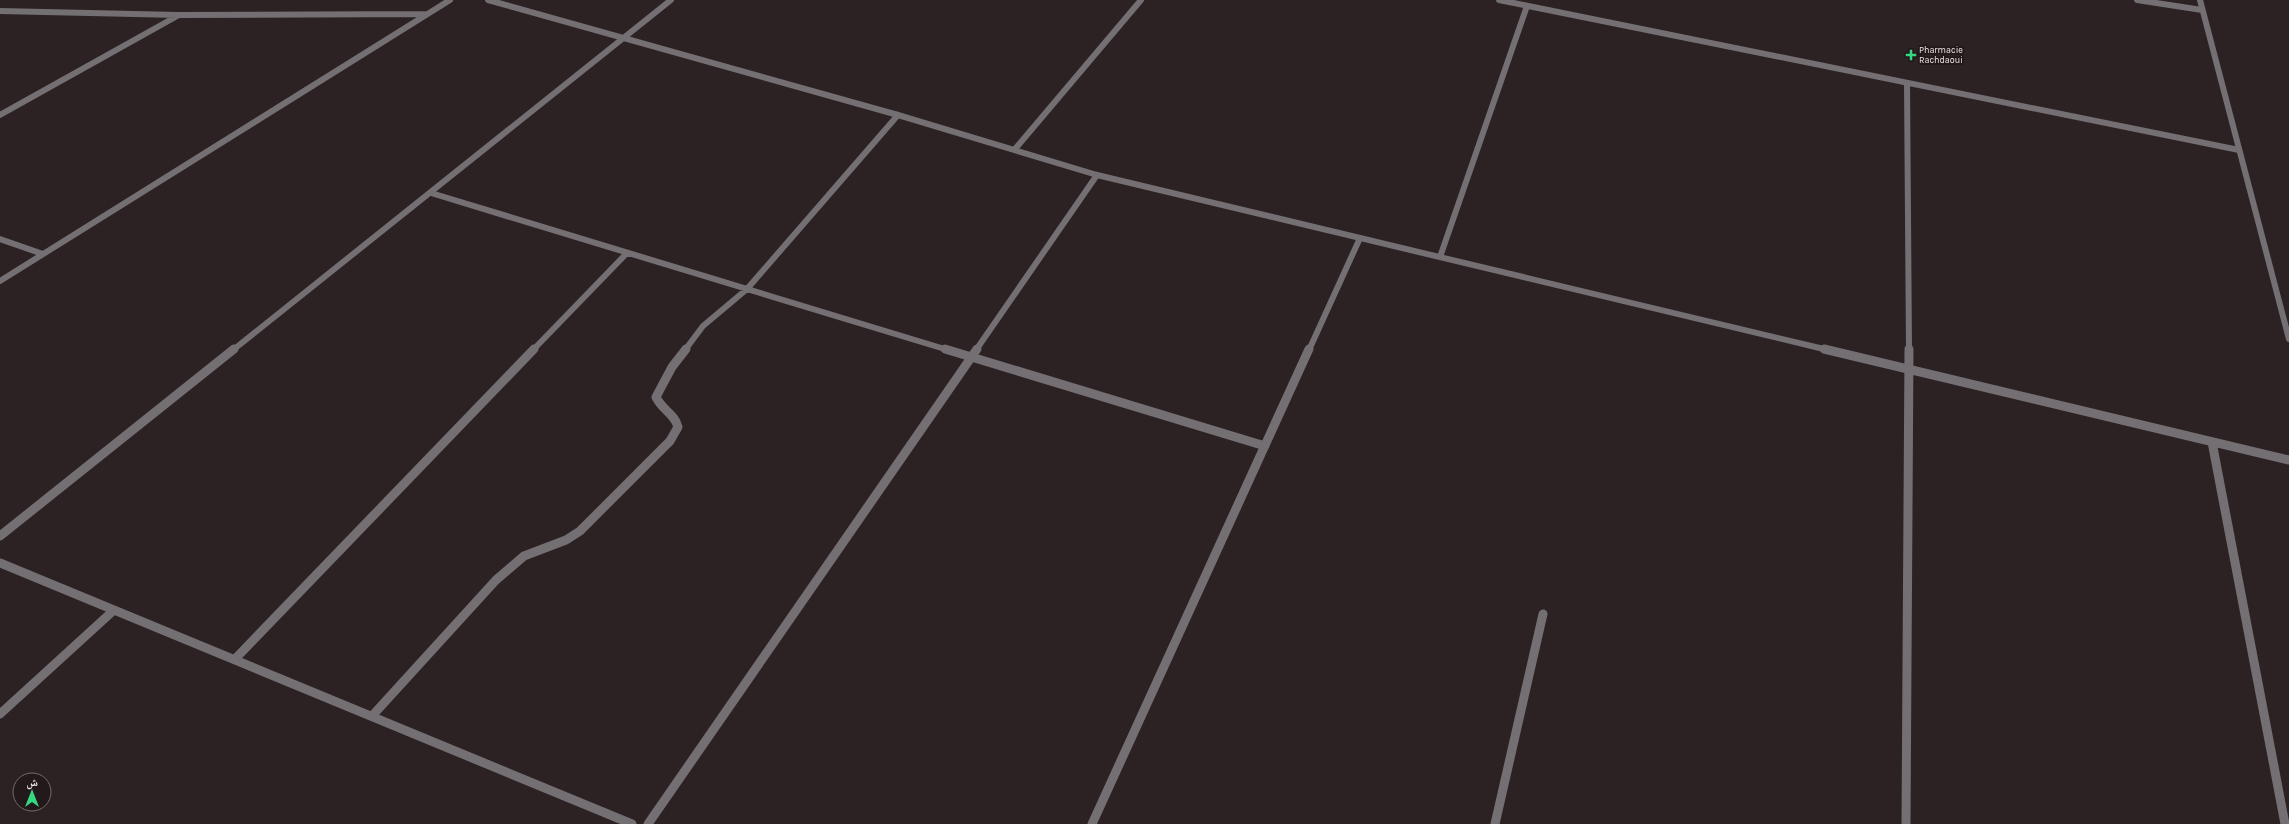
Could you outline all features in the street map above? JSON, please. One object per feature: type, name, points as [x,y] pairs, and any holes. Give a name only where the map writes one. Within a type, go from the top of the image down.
[{"type":"street","points":[[0,281],[450,0]]},
{"type":"street","points":[[488,0],[898,115],[1098,175],[2289,460]]},
{"type":"street","points":[[0,536],[671,0]]},
{"type":"street","points":[[1015,149],[1141,0]]},
{"type":"street","points":[[1499,0],[2239,150]]},
{"type":"street","points":[[2138,0],[2202,10]]},
{"type":"street","points":[[2200,0],[2289,339]]},
{"type":"street","points":[[1440,256],[1527,6]]},
{"type":"street","points":[[1,11],[179,15],[427,14]]},
{"type":"street","points":[[0,116],[179,15]]},
{"type":"street","points":[[1906,824],[1909,369],[1907,83]]},
{"type":"street","points":[[372,716],[496,580],[524,556],[566,540],[580,531],[670,441],[678,427],[676,418],[661,407],[656,397],[672,367],[703,326],[747,289],[898,115]]},
{"type":"street","points":[[648,824],[1098,175]]},
{"type":"street","points":[[431,193],[1265,446]]},
{"type":"street","points":[[1092,824],[1360,238]]},
{"type":"street","points":[[0,239],[44,254]]},
{"type":"street","points":[[235,660],[627,253]]},
{"type":"street","points":[[2212,442],[2285,824]]},
{"type":"street","points":[[0,563],[632,824]]},
{"type":"street","points":[[0,714],[114,610]]},
{"type":"street","points":[[1495,824],[1543,614]]},
{"type":"place","name":"Pharmacie Rachdaoui","points":[[1911,55]]}]
